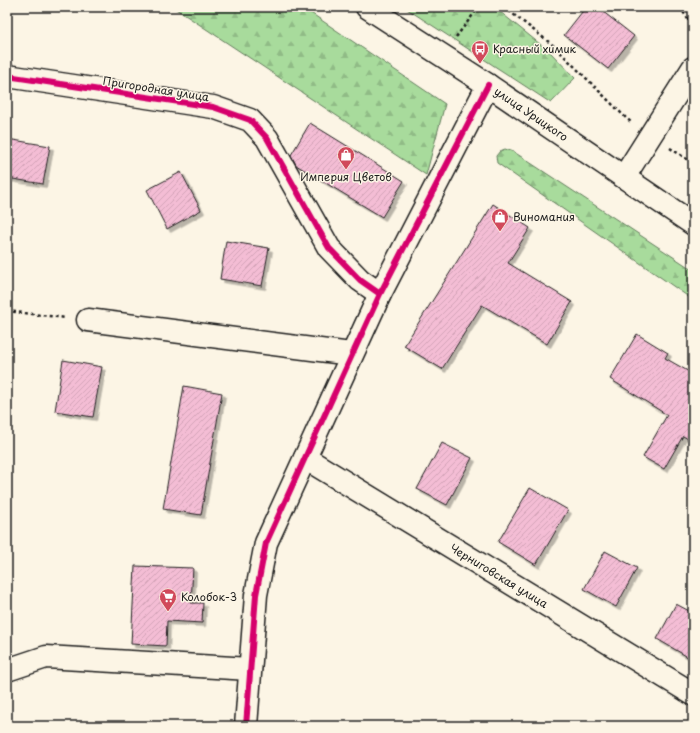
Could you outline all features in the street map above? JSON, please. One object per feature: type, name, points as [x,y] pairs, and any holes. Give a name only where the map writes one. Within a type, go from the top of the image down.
[{"type":"street","name":"улица Урицкого","points":[[368,7],[488,85],[693,224]]},
{"type":"street","points":[[624,177],[693,68]]},
{"type":"street","name":"Пригородная улица","points":[[7,76],[213,107],[250,120],[267,138],[329,248],[360,280],[380,294]]},
{"type":"street","points":[[246,726],[256,595],[266,543],[351,354],[380,294],[488,85]]},
{"type":"street","points":[[88,320],[351,354]]},
{"type":"street","name":"Черниговская улица","points":[[305,458],[693,694]]},
{"type":"street","points":[[7,670],[46,657],[250,669]]},
{"type":"path","points":[[452,42],[479,7]]},
{"type":"path","points":[[504,7],[554,46],[626,118],[693,163]]},
{"type":"path","points":[[680,7],[693,27]]},
{"type":"path","points":[[7,311],[88,320]]},
{"type":"green space","points":[[173,7],[302,7],[445,104],[426,175]]},
{"type":"green space","points":[[404,7],[494,7],[551,53],[575,78],[551,103]]},
{"type":"green space","points":[[505,149],[514,152],[693,270],[693,300],[497,163],[496,156],[500,151]]},
{"type":"building","points":[[586,7],[597,7],[634,36],[608,69],[564,35]]},
{"type":"building","name":"Империя Цветов","points":[[310,123],[404,181],[382,217],[296,165],[291,155]]},
{"type":"building","points":[[7,139],[50,146],[43,184],[7,178]]},
{"type":"building","points":[[181,172],[201,210],[167,229],[147,190]]},
{"type":"building","points":[[493,204],[530,228],[508,263],[572,302],[547,344],[482,305],[442,369],[404,346]]},
{"type":"building","points":[[226,241],[269,248],[262,286],[220,279]]},
{"type":"building","points":[[637,334],[668,353],[665,358],[693,374],[693,442],[683,436],[664,469],[643,457],[667,415],[610,379]]},
{"type":"building","points":[[63,360],[102,367],[93,417],[55,411]]},
{"type":"building","points":[[184,386],[222,393],[201,515],[163,509]]},
{"type":"building","points":[[442,443],[472,458],[447,505],[417,489]]},
{"type":"building","points":[[530,488],[568,510],[536,565],[498,542]]},
{"type":"building","points":[[605,551],[637,568],[616,607],[584,589]]},
{"type":"building","name":"Колобок-3","points":[[135,566],[193,568],[191,603],[203,603],[202,623],[167,621],[166,646],[131,644]]},
{"type":"building","points":[[676,604],[693,613],[693,660],[657,639]]},
{"type":"cycle path","points":[[7,76],[213,107],[250,120],[267,138],[329,248],[360,280],[380,294]]},
{"type":"cycle path","points":[[246,726],[256,595],[266,543],[380,294],[488,85]]},
{"type":"place","name":"Красный химик","points":[[480,64]]},
{"type":"place","name":"Империя Цветов","points":[[346,170]]},
{"type":"place","name":"Виномания","points":[[500,232]]},
{"type":"place","name":"Колобок-3","points":[[168,612]]}]
